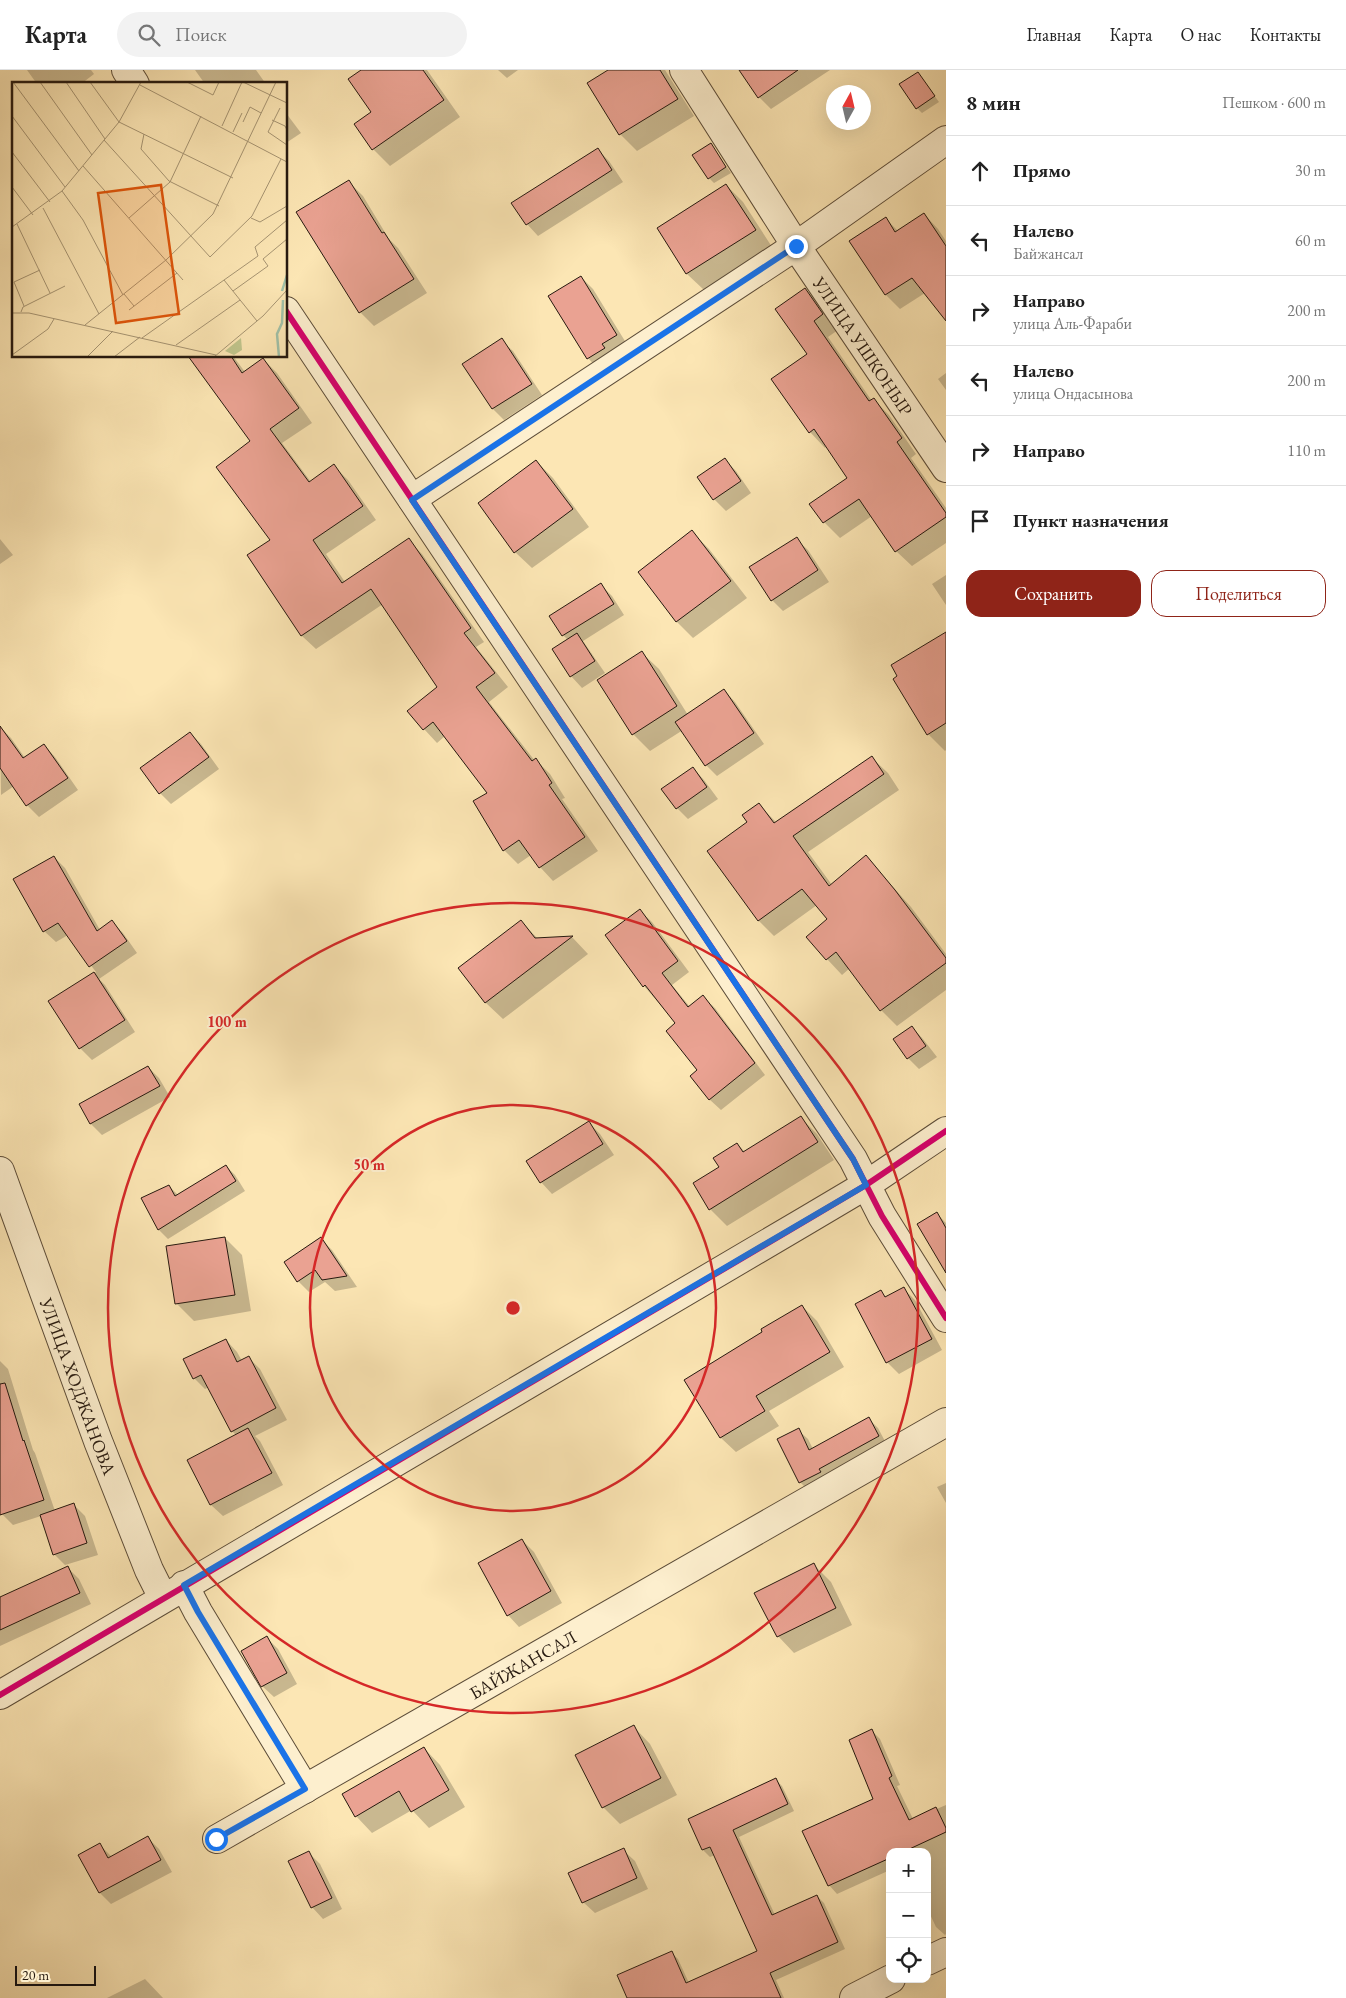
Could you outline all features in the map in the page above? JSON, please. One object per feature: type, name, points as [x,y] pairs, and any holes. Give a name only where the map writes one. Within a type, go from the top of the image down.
[{"type":"street","points":[[126,70],[134,82]]},
{"type":"street","name":"УЛИЦА УШКОНЫР","points":[[684,70],[796,246],[946,468]]},
{"type":"street","points":[[412,500],[796,246],[946,140]]},
{"type":"street","points":[[288,314],[853,1159],[882,1216],[946,1318]]},
{"type":"street","points":[[0,1696],[866,1185],[946,1131]]},
{"type":"street","name":"УЛИЦА ХОДЖАНОВА","points":[[0,1172],[98,1441],[150,1570],[174,1592]]},
{"type":"street","name":"БАЙЖАНСАЛ","points":[[216,1839],[946,1422]]},
{"type":"street","points":[[174,1592],[198,1612],[305,1789]]},
{"type":"street","points":[[931,1959],[946,1952]]},
{"type":"street","points":[[854,1998],[886,1982]]},
{"type":"building","points":[[361,70],[423,70],[444,100],[372,150],[354,124],[371,112],[348,79]]},
{"type":"building","points":[[608,70],[660,70],[678,99],[619,135],[587,83]]},
{"type":"building","points":[[739,70],[798,70],[758,98]]},
{"type":"building","points":[[918,72],[935,96],[916,109],[899,84]]},
{"type":"building","points":[[711,143],[726,167],[708,179],[692,155]]},
{"type":"building","points":[[598,148],[612,170],[526,225],[511,203]]},
{"type":"building","points":[[349,180],[382,233],[384,232],[414,279],[359,313],[296,212]]},
{"type":"building","points":[[726,184],[756,230],[686,274],[657,228]]},
{"type":"building","points":[[924,213],[946,246],[946,321],[912,278],[885,295],[849,241],[886,217],[895,232]]},
{"type":"building","points":[[581,276],[617,335],[602,344],[605,348],[587,359],[548,296]]},
{"type":"building","points":[[805,288],[823,314],[814,321],[869,401],[874,398],[902,438],[897,442],[946,513],[946,517],[895,552],[859,499],[823,523],[809,504],[847,478],[814,429],[809,433],[771,379],[807,354],[775,309]]},
{"type":"building","points":[[502,338],[532,384],[492,409],[462,364]]},
{"type":"building","points":[[189,358],[232,358],[242,373],[263,358],[299,408],[270,429],[309,482],[334,464],[363,506],[313,540],[342,583],[409,538],[471,628],[464,633],[495,673],[476,687],[532,761],[536,758],[552,783],[549,785],[585,837],[539,868],[519,840],[503,851],[473,801],[487,793],[433,722],[423,730],[407,711],[437,687],[371,589],[301,636],[247,555],[270,540],[216,467],[250,441]]},
{"type":"building","points":[[725,458],[741,481],[713,500],[697,477]]},
{"type":"building","points":[[536,460],[573,509],[514,553],[478,503]]},
{"type":"building","points":[[692,530],[731,581],[676,622],[638,572]]},
{"type":"building","points":[[797,537],[818,570],[771,601],[749,567]]},
{"type":"building","points":[[601,583],[614,604],[562,636],[549,616]]},
{"type":"building","points":[[946,632],[946,723],[927,735],[893,679],[897,676],[891,665]]},
{"type":"building","points":[[577,633],[595,661],[570,677],[552,649]]},
{"type":"building","points":[[642,651],[677,706],[632,735],[597,680]]},
{"type":"building","points":[[724,689],[754,733],[705,766],[675,722]]},
{"type":"building","points":[[0,726],[23,758],[44,744],[68,778],[26,806],[0,768]]},
{"type":"building","points":[[190,732],[209,757],[159,794],[140,768]]},
{"type":"building","points":[[872,756],[884,774],[793,836],[829,886],[866,855],[946,958],[946,963],[880,1011],[836,952],[826,960],[806,937],[827,919],[802,889],[758,921],[707,851],[747,822],[742,815],[759,803],[774,823]]},
{"type":"building","points":[[693,767],[707,787],[676,809],[661,789]]},
{"type":"building","points":[[54,856],[97,931],[112,920],[127,941],[89,967],[58,923],[43,932],[13,879]]},
{"type":"building","points":[[640,909],[678,961],[662,973],[688,1007],[703,995],[755,1063],[709,1100],[690,1076],[697,1070],[666,1031],[675,1023],[645,985],[643,987],[605,935]]},
{"type":"building","points":[[521,920],[535,938],[573,936],[485,1003],[458,968]]},
{"type":"building","points":[[94,972],[125,1020],[79,1049],[48,1001]]},
{"type":"building","points":[[912,1026],[926,1046],[907,1059],[893,1039]]},
{"type":"building","points":[[148,1066],[160,1086],[90,1124],[79,1104]]},
{"type":"building","points":[[801,1116],[818,1142],[709,1210],[693,1183],[719,1167],[713,1158],[737,1143],[743,1152]]},
{"type":"building","points":[[589,1121],[603,1144],[540,1183],[526,1161]]},
{"type":"building","points":[[226,1165],[236,1181],[158,1230],[141,1198],[169,1185],[175,1196]]},
{"type":"building","points":[[937,1212],[946,1228],[946,1273],[917,1224]]},
{"type":"building","points":[[225,1237],[235,1295],[175,1304],[166,1246]]},
{"type":"building","points":[[321,1237],[347,1276],[322,1280],[315,1270],[297,1282],[284,1262]]},
{"type":"building","points":[[904,1287],[932,1339],[886,1363],[855,1304],[881,1290],[885,1297]]},
{"type":"building","points":[[802,1305],[830,1352],[756,1396],[765,1411],[720,1438],[684,1380],[762,1332],[761,1329]]},
{"type":"building","points":[[226,1339],[237,1362],[249,1356],[276,1408],[231,1432],[201,1375],[193,1379],[183,1359]]},
{"type":"building","points":[[5,1383],[44,1500],[0,1515],[0,1384]]},
{"type":"building","points":[[869,1417],[879,1436],[819,1469],[821,1472],[799,1483],[777,1439],[799,1428],[809,1450]]},
{"type":"building","points":[[248,1428],[272,1473],[210,1505],[187,1460]]},
{"type":"building","points":[[74,1503],[87,1543],[53,1555],[40,1515]]},
{"type":"building","points":[[522,1539],[551,1591],[507,1616],[478,1563]]},
{"type":"building","points":[[814,1563],[836,1608],[777,1637],[754,1593]]},
{"type":"building","points":[[68,1566],[80,1593],[0,1630],[0,1597]]},
{"type":"building","points":[[267,1636],[287,1673],[261,1687],[241,1651]]},
{"type":"building","points":[[634,1725],[661,1778],[602,1808],[575,1755]]},
{"type":"building","points":[[872,1729],[892,1776],[889,1778],[909,1820],[936,1807],[946,1832],[912,1848],[886,1848],[886,1860],[828,1886],[802,1831],[873,1799],[849,1740]]},
{"type":"building","points":[[424,1747],[449,1790],[411,1812],[399,1791],[355,1817],[342,1794]]},
{"type":"building","points":[[776,1778],[788,1804],[733,1830],[772,1915],[817,1895],[838,1942],[770,1973],[781,1998],[627,1998],[617,1975],[672,1951],[686,1983],[757,1951],[710,1847],[702,1850],[688,1819]]},
{"type":"building","points":[[148,1836],[161,1860],[99,1893],[78,1855],[100,1843],[108,1858]]},
{"type":"building","points":[[624,1848],[637,1878],[582,1903],[568,1873]]},
{"type":"building","points":[[309,1851],[332,1898],[311,1908],[288,1861]]},
{"type":"cycle path","points":[[288,314],[853,1159],[882,1216],[946,1318]]},
{"type":"cycle path","points":[[0,1695],[866,1185],[946,1131]]},
{"type":"route","points":[[216,1839],[305,1789],[198,1612],[184,1585],[866,1185],[853,1159],[412,500],[796,246]]}]
